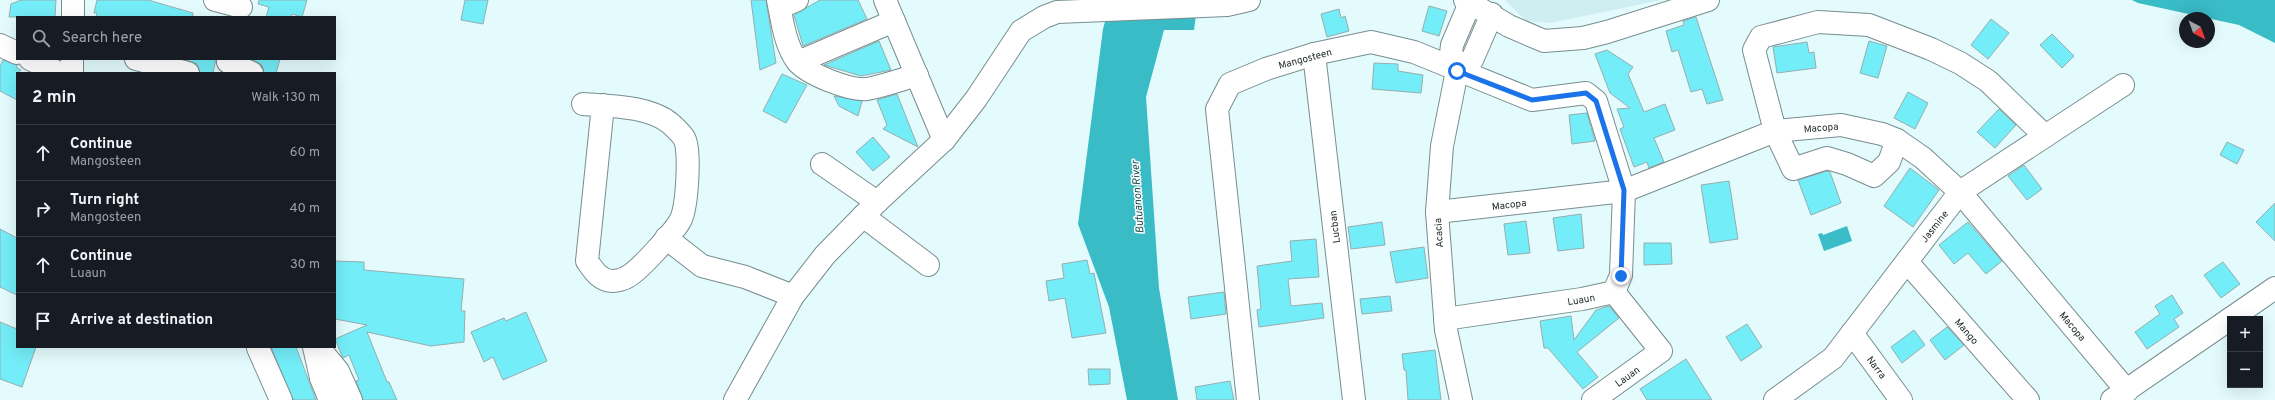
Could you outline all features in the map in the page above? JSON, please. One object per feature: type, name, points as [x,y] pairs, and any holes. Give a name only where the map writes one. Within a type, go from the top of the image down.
[{"type":"street","points":[[72,16],[73,0]]},
{"type":"street","points":[[215,0],[241,8]]},
{"type":"street","points":[[885,0],[944,140]]},
{"type":"street","points":[[735,400],[793,296],[825,255],[870,209],[944,140],[976,99],[1021,31],[1044,17],[1057,12],[1228,5],[1249,0]]},
{"type":"street","points":[[1492,14],[1472,60],[1457,68],[1451,53],[1452,45],[1467,2],[1492,14],[1509,26],[1544,41],[1583,38],[1607,32],[1708,0]]},
{"type":"street","points":[[785,2],[788,43],[798,62],[830,81],[856,89],[866,89],[917,75]]},
{"type":"street","points":[[798,62],[894,21]]},
{"type":"street","points":[[1897,140],[1889,162],[1874,176],[1847,164],[1827,158],[1793,169],[1775,131],[1754,50],[1760,37],[1818,22],[1869,25],[1960,63],[1988,81],[2045,136]]},
{"type":"street","name":"Mangosteen","points":[[1248,400],[1217,109],[1230,84],[1266,69],[1314,54],[1370,42],[1414,52],[1457,68],[1532,100],[1586,93],[1596,101],[1624,190]]},
{"type":"street","points":[[0,44],[16,52]]},
{"type":"street","name":"Lucban","points":[[1314,54],[1354,400]]},
{"type":"street","points":[[32,60],[57,72]]},
{"type":"street","points":[[72,60],[72,72]]},
{"type":"street","points":[[140,60],[184,72]]},
{"type":"street","points":[[227,65],[249,72]]},
{"type":"street","name":"Acacia","points":[[1457,68],[1442,146],[1437,212],[1445,319],[1461,400]]},
{"type":"street","name":"Jasmine","points":[[1775,400],[1833,358],[1960,192],[2123,86]]},
{"type":"street","points":[[593,104],[648,113],[671,124],[685,139],[688,166],[685,205],[681,219],[666,238],[628,277],[613,281],[606,280],[599,277],[588,262],[593,104]]},
{"type":"street","name":"Macopa","points":[[1437,212],[1624,190],[1775,131],[1841,124],[1882,134],[1897,140],[1924,158],[1960,192],[2120,396]]},
{"type":"street","points":[[1827,125],[1827,158]]},
{"type":"street","points":[[822,164],[928,264]]},
{"type":"street","points":[[1614,292],[1621,276],[1624,190]]},
{"type":"street","points":[[666,238],[702,266],[745,277],[793,296]]},
{"type":"street","name":"Mango","points":[[1907,262],[2028,400]]},
{"type":"street","points":[[2234,316],[2275,288]]},
{"type":"street","name":"Luaun","points":[[1445,319],[1582,300],[1614,292]]},
{"type":"street","name":"Lauan","points":[[1593,400],[1661,351],[1614,292]]},
{"type":"street","points":[[2120,396],[2227,321]]},
{"type":"street","name":"Narra","points":[[1852,333],[1901,400]]},
{"type":"street","points":[[258,348],[281,400]]},
{"type":"street","points":[[314,348],[321,378],[330,400]]},
{"type":"street","points":[[319,348],[338,370],[351,400]]},
{"type":"shaded area","points":[[1505,0],[1662,0],[1550,23],[1526,21]]},
{"type":"water","name":"Butuanon River","points":[[1111,0],[1198,0],[1194,30],[1164,30],[1146,97],[1159,288],[1178,400],[1127,400],[1109,307],[1078,224],[1103,29]]},
{"type":"water","points":[[2132,0],[2275,0],[2275,43],[2239,25],[2215,20],[2215,12],[2179,12],[2138,3]]},
{"type":"water","points":[[1847,226],[1852,241],[1824,251],[1818,234],[1822,233],[1823,235]]},
{"type":"building","points":[[21,0],[56,0],[55,16],[9,17],[11,4]]},
{"type":"building","points":[[97,0],[148,0],[193,13],[193,16],[96,16],[97,13],[94,13]]},
{"type":"building","points":[[259,0],[307,0],[302,16],[292,14],[291,16],[266,16],[269,7],[258,4]]},
{"type":"building","points":[[465,0],[488,0],[483,24],[461,20]]},
{"type":"building","points":[[751,0],[766,0],[776,63],[760,70]]},
{"type":"building","points":[[820,0],[858,0],[867,19],[803,46],[794,15]]},
{"type":"building","points":[[1429,6],[1447,11],[1439,36],[1422,31]]},
{"type":"building","points":[[1339,9],[1341,18],[1345,16],[1349,31],[1327,37],[1321,14]]},
{"type":"building","points":[[1696,17],[1723,100],[1707,104],[1702,89],[1691,92],[1678,50],[1672,52],[1666,31],[1684,25],[1683,21]]},
{"type":"building","points":[[1991,19],[2009,33],[1988,59],[1971,45]]},
{"type":"building","points":[[2052,34],[2074,56],[2062,68],[2040,45]]},
{"type":"building","points":[[879,41],[891,70],[861,76],[824,65]]},
{"type":"building","points":[[1869,41],[1887,46],[1878,78],[1860,73]]},
{"type":"building","points":[[1807,42],[1809,53],[1814,52],[1816,68],[1777,73],[1773,47]]},
{"type":"building","points":[[1607,50],[1633,67],[1628,74],[1644,112],[1665,104],[1675,130],[1654,138],[1664,162],[1649,168],[1647,162],[1634,167],[1620,129],[1624,127],[1617,109],[1630,108],[1610,93],[1595,54]]},
{"type":"building","points":[[3,60],[17,65],[17,68],[21,70],[16,72],[16,99],[0,91],[0,66]]},
{"type":"building","points":[[187,60],[216,60],[213,72],[200,72],[197,64]]},
{"type":"building","points":[[253,60],[280,60],[276,72],[264,72],[262,65]]},
{"type":"building","points":[[1374,63],[1398,64],[1398,71],[1423,75],[1421,93],[1372,89]]},
{"type":"building","points":[[782,74],[807,85],[786,123],[763,111]]},
{"type":"building","points":[[1908,92],[1928,103],[1915,129],[1894,118]]},
{"type":"building","points":[[897,94],[918,147],[883,129],[887,125],[877,100]]},
{"type":"building","points":[[834,96],[862,101],[858,116],[839,106]]},
{"type":"building","points":[[1999,109],[2016,125],[1995,148],[1977,132]]},
{"type":"building","points":[[1587,113],[1595,141],[1572,144],[1569,115]]},
{"type":"building","points":[[873,137],[890,157],[873,171],[856,152]]},
{"type":"building","points":[[2227,142],[2244,150],[2237,164],[2220,155]]},
{"type":"building","points":[[2024,165],[2042,189],[2027,200],[2008,176]]},
{"type":"building","points":[[1910,168],[1939,190],[1913,227],[1884,206]]},
{"type":"building","points":[[1827,171],[1830,172],[1841,203],[1811,215],[1798,180]]},
{"type":"building","points":[[1729,181],[1738,239],[1710,243],[1701,185]]},
{"type":"building","points":[[2275,203],[2275,241],[2256,222]]},
{"type":"building","points":[[1581,214],[1584,248],[1558,251],[1553,218]]},
{"type":"building","points":[[1526,221],[1530,253],[1508,255],[1504,224]]},
{"type":"building","points":[[1382,222],[1385,245],[1351,249],[1348,227]]},
{"type":"building","points":[[1968,222],[2002,261],[1986,274],[1968,253],[1954,264],[1939,245]]},
{"type":"building","points":[[0,229],[16,237],[16,295],[0,287]]},
{"type":"building","points":[[1316,239],[1319,277],[1288,279],[1291,306],[1322,303],[1324,318],[1259,327],[1257,310],[1261,309],[1257,266],[1292,261],[1290,241]]},
{"type":"building","points":[[1644,243],[1671,243],[1672,264],[1644,265]]},
{"type":"building","points":[[1424,247],[1428,278],[1396,283],[1390,252]]},
{"type":"building","points":[[1087,260],[1090,274],[1094,273],[1106,333],[1072,338],[1065,298],[1049,301],[1046,281],[1064,278],[1062,264]]},
{"type":"building","points":[[336,261],[364,262],[364,270],[464,279],[461,311],[465,311],[464,342],[431,346],[367,332],[387,382],[389,382],[397,400],[363,400],[356,381],[359,380],[349,355],[343,358],[336,341],[336,339],[367,325],[336,319]]},
{"type":"building","points":[[2223,262],[2240,284],[2221,298],[2204,275]]},
{"type":"building","points":[[1224,292],[1226,314],[1191,319],[1188,297]]},
{"type":"building","points":[[2172,295],[2183,313],[2174,319],[2179,327],[2147,349],[2135,332],[2160,314],[2155,306]]},
{"type":"building","points":[[1390,296],[1392,311],[1362,314],[1360,299]]},
{"type":"building","points":[[1609,306],[1619,318],[1577,352],[1598,377],[1583,389],[1548,348],[1544,348],[1540,321],[1571,316],[1574,340],[1596,310]]},
{"type":"building","points":[[526,312],[547,361],[503,380],[493,357],[484,362],[471,332],[504,318],[506,321]]},
{"type":"building","points":[[0,322],[16,329],[16,348],[36,348],[22,387],[0,379]]},
{"type":"building","points":[[1747,324],[1762,347],[1741,361],[1726,337]]},
{"type":"building","points":[[1947,327],[1964,345],[1945,360],[1930,340]]},
{"type":"building","points":[[1914,330],[1925,345],[1902,363],[1891,347]]},
{"type":"building","points":[[271,348],[296,348],[316,400],[293,400]]},
{"type":"building","points":[[1435,350],[1441,400],[1408,400],[1406,370],[1404,370],[1402,354]]},
{"type":"building","points":[[1686,359],[1712,400],[1647,400],[1640,389]]},
{"type":"building","points":[[1088,369],[1110,369],[1110,384],[1089,385]]},
{"type":"building","points":[[1230,381],[1234,400],[1197,400],[1195,387]]},
{"type":"route","points":[[1457,71],[1532,100],[1586,93],[1596,101],[1624,190],[1621,276]]}]
